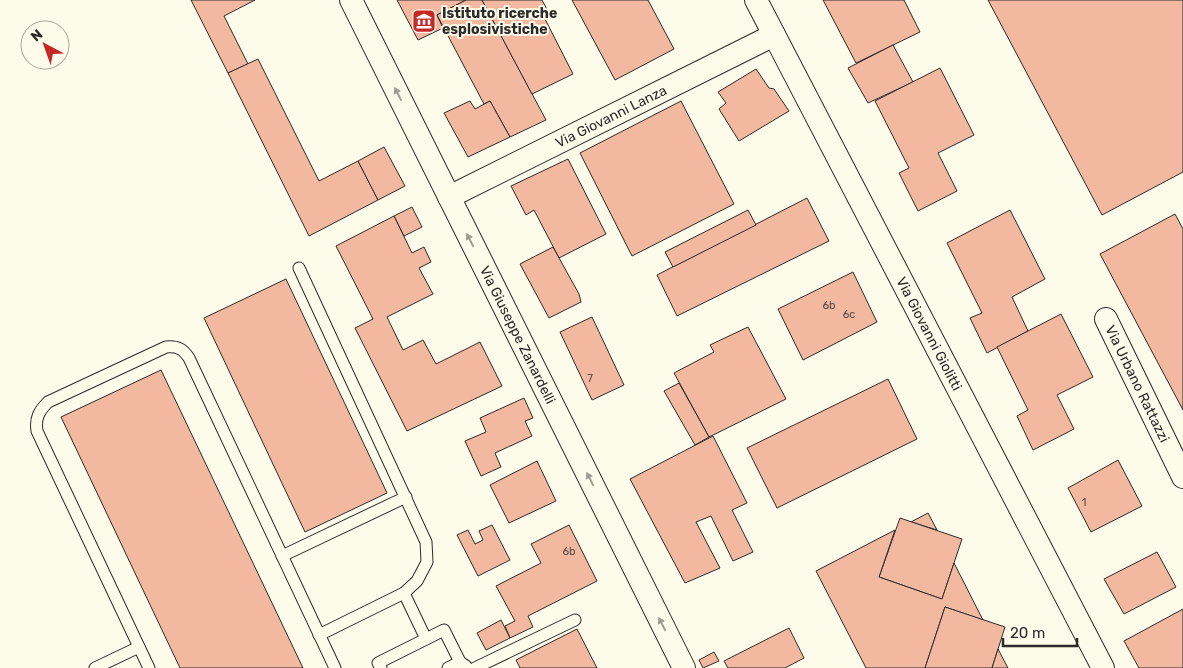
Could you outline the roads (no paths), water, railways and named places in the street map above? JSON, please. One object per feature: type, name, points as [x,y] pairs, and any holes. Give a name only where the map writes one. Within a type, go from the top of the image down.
[{"type":"street","name":"Via Giuseppe Zanardelli","points":[[350,0],[684,668]]},
{"type":"street","name":"Via Giovanni Giolitti","points":[[756,0],[1103,668]]},
{"type":"street","name":"Via Giovanni Lanza","points":[[449,196],[774,35]]},
{"type":"street","name":"Via Urbano Rattazzi","points":[[1106,319],[1183,477]]},
{"type":"lane","points":[[299,268],[426,542],[427,562],[417,581],[404,593],[319,635]]},
{"type":"lane","points":[[149,668],[36,431],[35,421],[40,410],[48,402],[166,347],[176,346],[184,350],[189,358],[335,668]]},
{"type":"lane","points":[[282,556],[406,497]]},
{"type":"lane","points":[[404,593],[426,639]]},
{"type":"lane","points":[[475,668],[575,620]]},
{"type":"lane","points":[[381,668],[378,663],[444,630],[464,665],[448,668]]},
{"type":"lane","points":[[94,668],[139,647]]},
{"type":"place","name":"Istituto ricerche esplosivistiche","points":[[424,21]]}]
